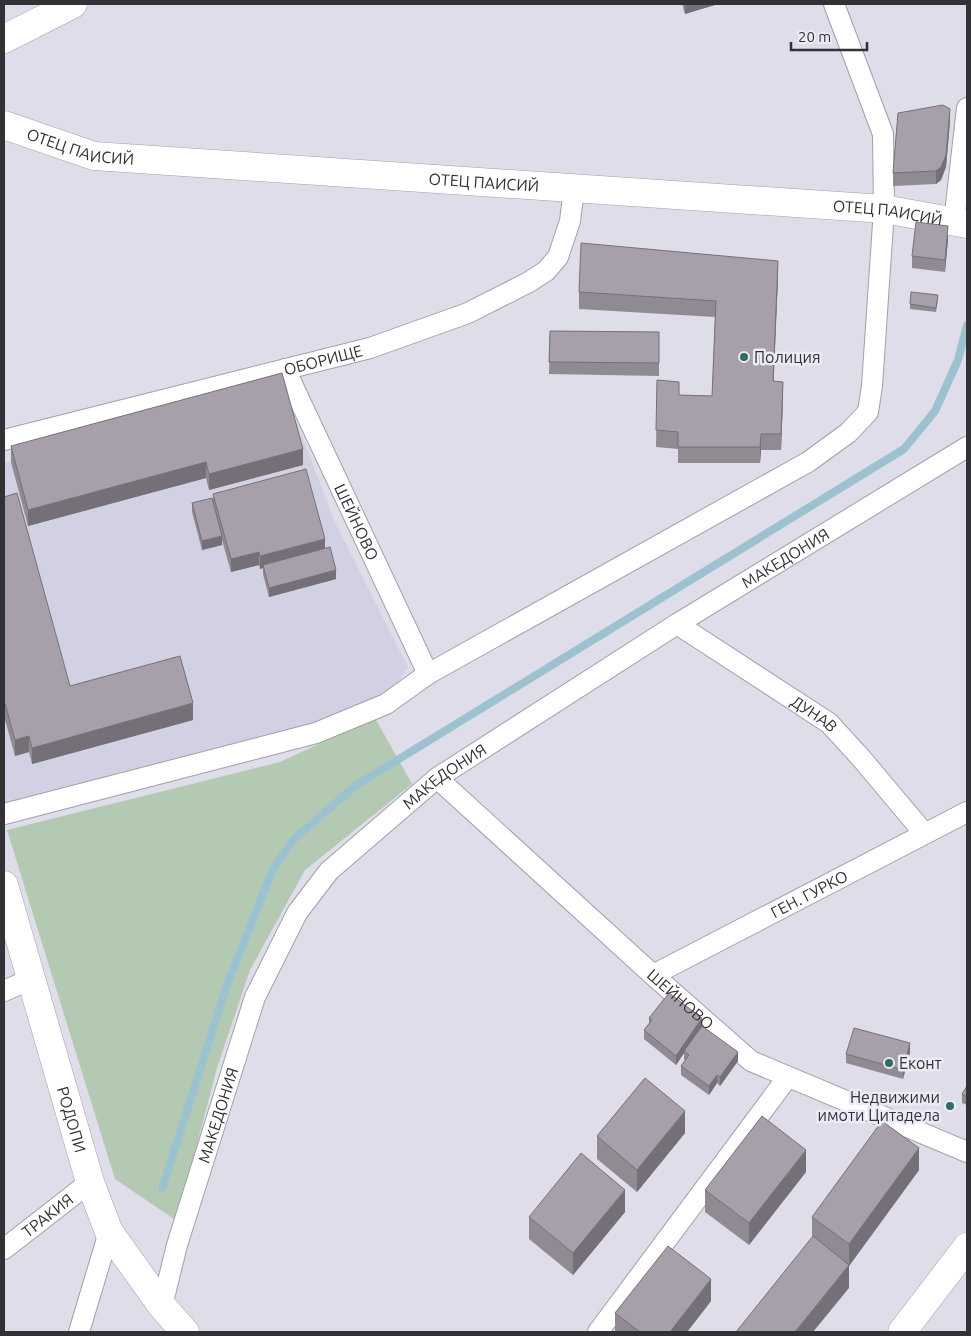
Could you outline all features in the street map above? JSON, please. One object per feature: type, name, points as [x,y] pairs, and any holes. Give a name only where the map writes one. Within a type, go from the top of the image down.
[{"type":"main road","points":[[4,39],[40,11],[73,4]]},
{"type":"main road","name":"ОТЕЦ ПАИСИЙ","points":[[4,124],[94,156],[884,209],[961,223]]},
{"type":"main road","name":"РОДОПИ","points":[[4,885],[90,1182],[109,1232],[162,1306],[185,1332]]},
{"type":"main road","points":[[902,1332],[967,1248]]},
{"type":"street","points":[[4,814],[316,733],[386,704],[428,674],[801,466],[848,433],[868,412],[884,209],[883,134],[834,4]]},
{"type":"street","points":[[961,223],[967,108]]},
{"type":"street","name":"ОБОРИЩЕ","points":[[4,440],[370,348],[468,312],[529,282],[546,271],[558,257],[570,221],[574,189]]},
{"type":"street","name":"ШЕЙНОВО","points":[[285,370],[428,674]]},
{"type":"street","name":"МАКЕДОНИЯ","points":[[162,1306],[177,1245],[255,997],[274,955],[297,913],[329,871],[436,778],[678,624],[967,447]]},
{"type":"street","name":"ДУНАВ","points":[[678,624],[829,723],[861,758],[924,834]]},
{"type":"street","name":"ШЕЙНОВО","points":[[436,778],[653,975],[751,1061],[787,1078],[967,1152]]},
{"type":"street","name":"ГЕН. ГУРКО","points":[[653,975],[967,812]]},
{"type":"street","points":[[4,991],[31,979]]},
{"type":"street","points":[[598,1332],[787,1078]]},
{"type":"street","name":"ТРАКИЯ","points":[[4,1249],[90,1182]]},
{"type":"street","points":[[79,1332],[109,1232]]},
{"type":"shaded area","points":[[283,386],[334,520],[408,667],[396,685],[362,709],[4,814],[4,463]]},
{"type":"green space","points":[[375,718],[412,784],[305,870],[250,970],[217,1068],[177,1221],[115,1179],[7,830],[280,762]]},
{"type":"building","points":[[943,105],[950,109],[946,155],[941,167],[936,171],[893,173],[898,113]]},
{"type":"building","points":[[916,222],[948,226],[945,260],[912,256]]},
{"type":"building","name":"Полиция","points":[[581,243],[778,261],[773,381],[783,382],[781,434],[761,434],[760,447],[678,447],[678,432],[656,430],[657,380],[679,382],[679,395],[712,396],[716,301],[579,292]]},
{"type":"building","points":[[911,292],[938,295],[936,308],[910,304]]},
{"type":"building","points":[[550,331],[659,332],[659,363],[549,362]]},
{"type":"building","points":[[282,373],[303,449],[209,474],[206,462],[28,510],[11,446]]},
{"type":"building","points":[[306,469],[325,539],[260,556],[259,552],[231,559],[213,494]]},
{"type":"building","points":[[17,493],[70,686],[180,656],[193,703],[32,748],[29,736],[15,740],[4,700],[4,497]]},
{"type":"building","points":[[212,498],[222,536],[202,541],[192,503]]},
{"type":"building","points":[[330,547],[336,570],[269,588],[263,565]]},
{"type":"building","points":[[669,993],[702,1018],[676,1056],[644,1030],[652,1020],[649,1018]]},
{"type":"building","points":[[702,1026],[738,1052],[720,1077],[717,1075],[709,1086],[681,1066],[689,1055],[684,1051]]},
{"type":"building","points":[[854,1028],[910,1043],[903,1070],[846,1054]]},
{"type":"building","points":[[645,1078],[685,1111],[637,1170],[597,1136]]},
{"type":"building","points":[[967,1086],[967,1097],[962,1094]]},
{"type":"building","points":[[762,1116],[806,1150],[749,1223],[705,1190]]},
{"type":"building","points":[[882,1121],[919,1148],[849,1244],[812,1217]]},
{"type":"building","points":[[581,1153],[625,1190],[573,1253],[529,1217]]},
{"type":"building","points":[[813,1236],[849,1265],[795,1332],[736,1332]]},
{"type":"building","points":[[668,1246],[711,1279],[670,1332],[640,1332],[615,1313]]},
{"type":"waterway","points":[[162,1189],[227,985],[272,871],[293,840],[355,786],[904,449],[935,411],[958,360],[967,325]]},
{"type":"place","name":"Полиция","points":[[744,357]]},
{"type":"place","name":"Еконт","points":[[889,1063]]},
{"type":"place","name":"Недвижими имоти Цитадела","points":[[950,1106]]}]
